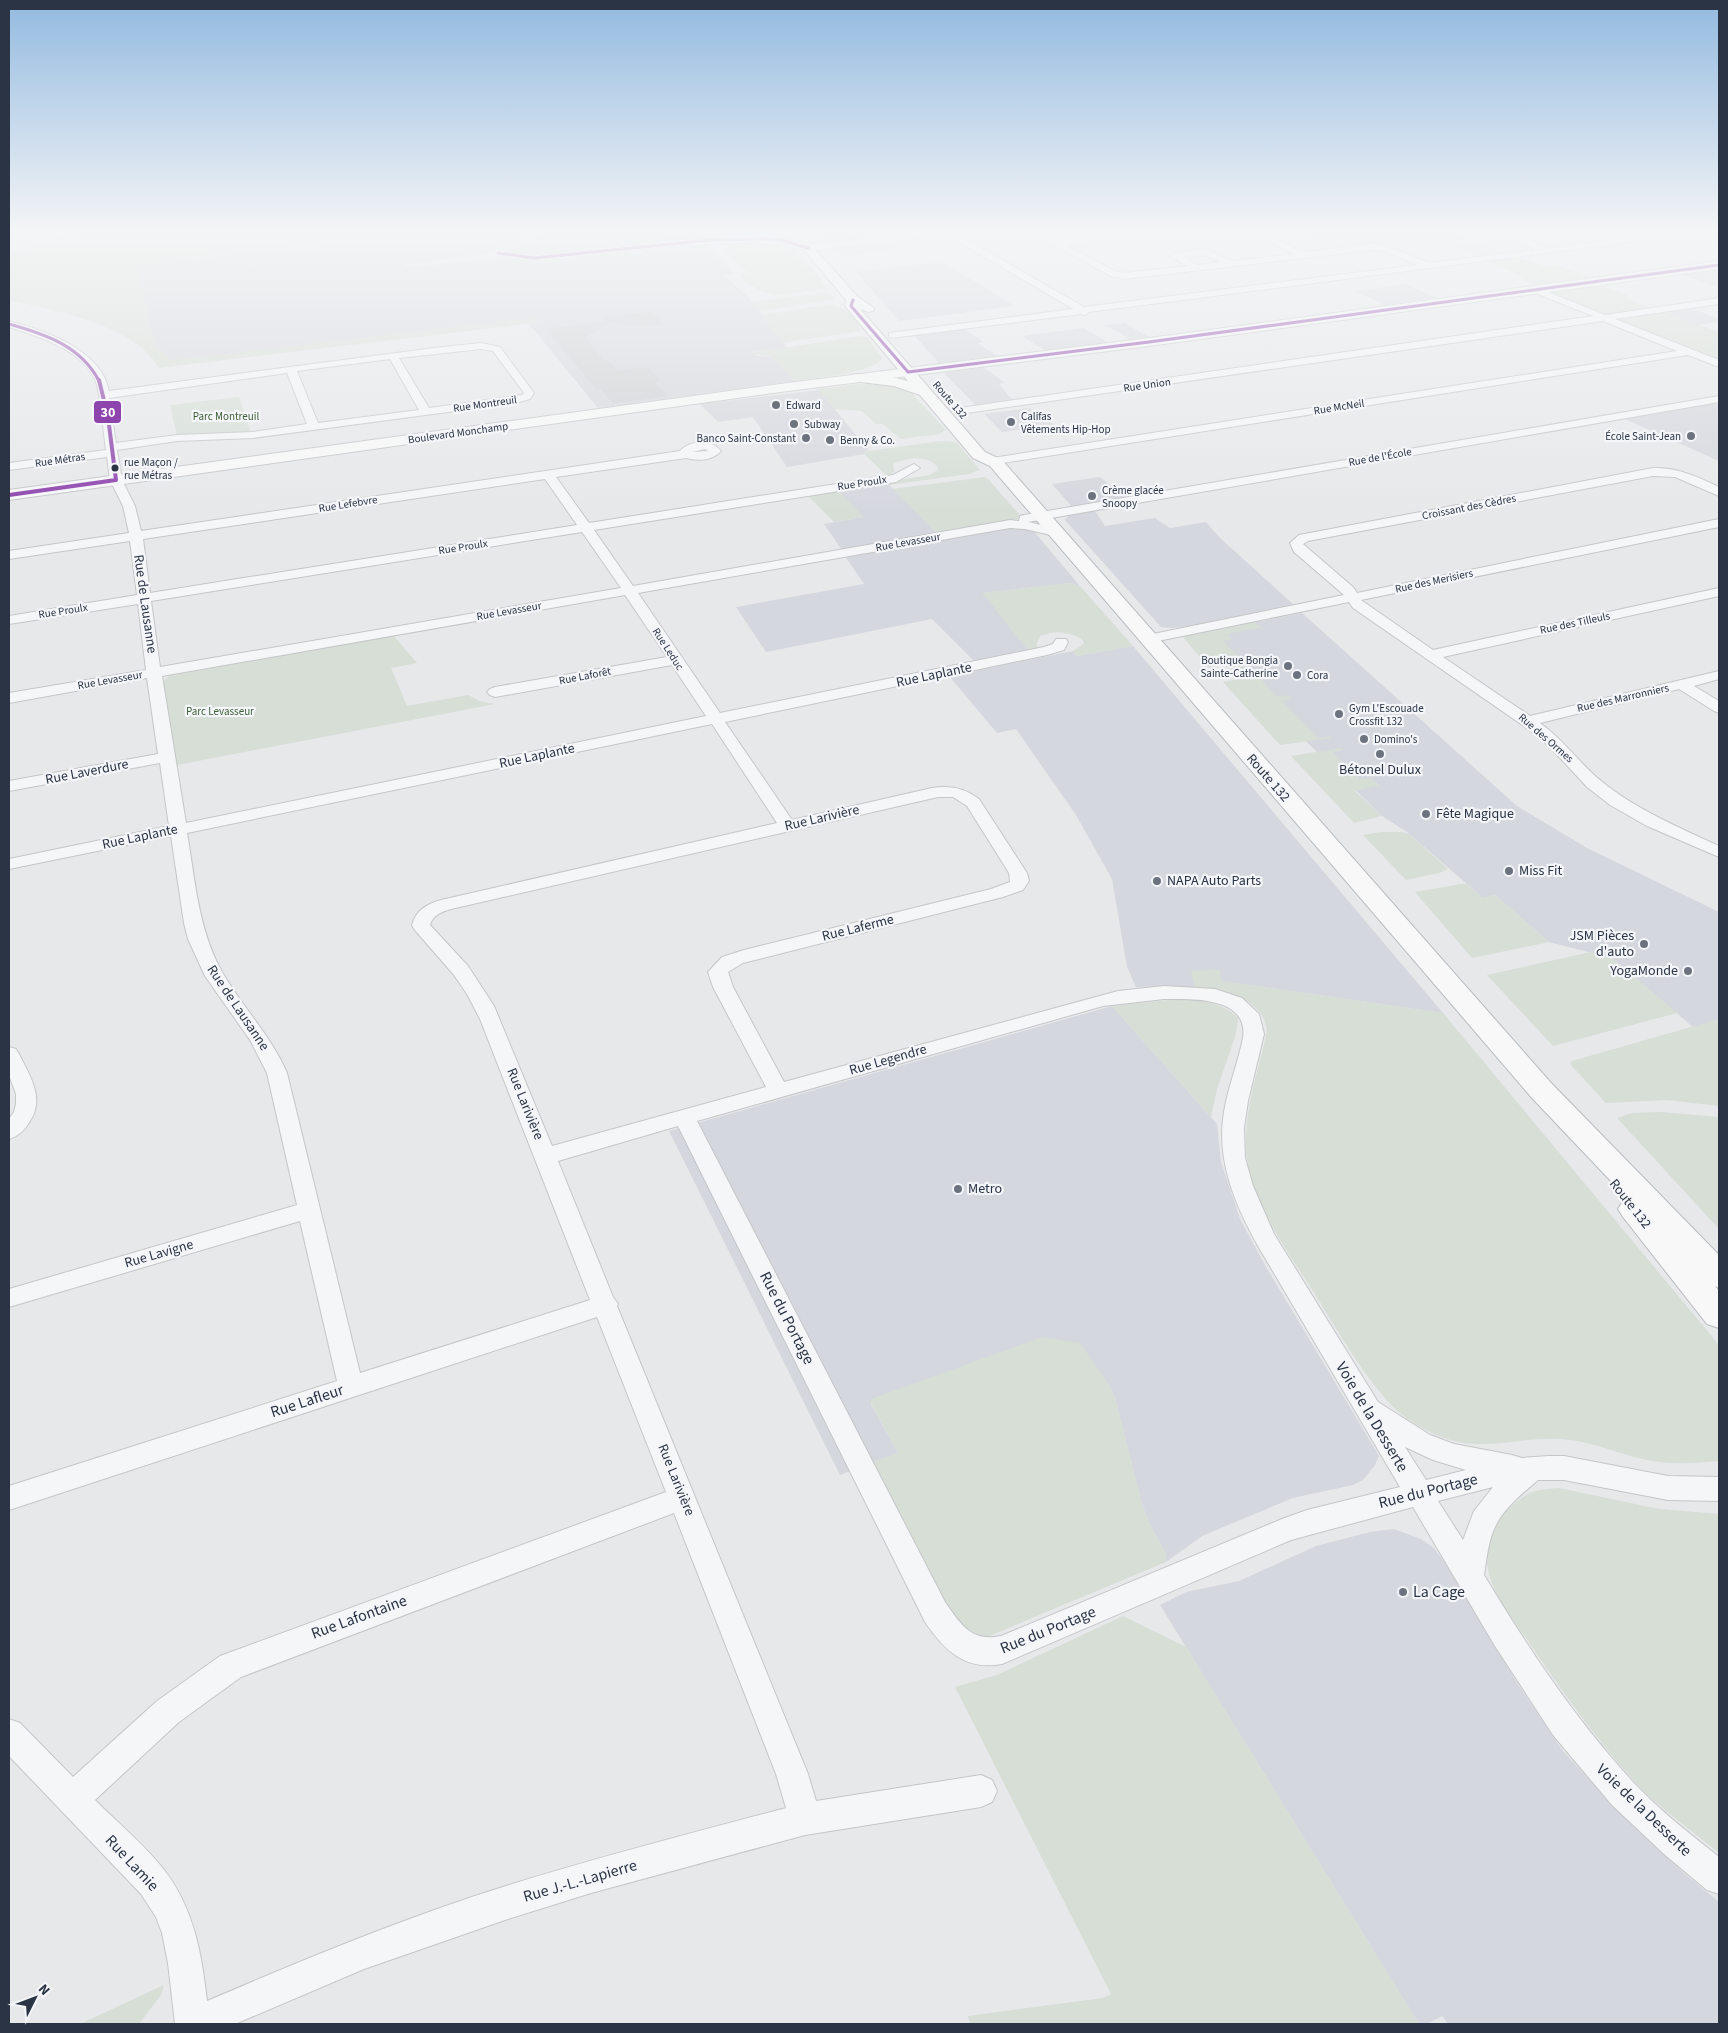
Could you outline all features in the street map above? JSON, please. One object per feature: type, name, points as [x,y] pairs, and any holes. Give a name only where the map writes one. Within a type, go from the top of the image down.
[{"type":"main road","name":"Route 132","points":[[867,325],[979,455],[994,461],[1542,1092],[1693,1285],[1719,1315]]},
{"type":"main road","name":"Route 132","points":[[882,325],[997,453],[994,461]]},
{"type":"main road","name":"Boulevard Monchamp","points":[[9,495],[857,378],[1276,325]]},
{"type":"main road","points":[[857,378],[894,358]]},
{"type":"main road","points":[[857,378],[896,382],[924,392]]},
{"type":"main road","name":"Route 132","points":[[1542,1092],[1719,1275]]},
{"type":"street","name":"Rue de Lausanne","points":[[11,325],[49,338],[76,352],[95,371],[102,383],[116,480],[129,506],[136,536],[166,757],[189,904],[198,940],[218,981],[255,1030],[272,1060],[282,1092],[351,1387]]},
{"type":"street","points":[[892,336],[981,325]]},
{"type":"street","name":"Rue Union","points":[[960,411],[1558,325]]},
{"type":"street","points":[[1620,325],[1719,364]]},
{"type":"street","name":"Rue Montreuil","points":[[104,395],[291,369],[474,347],[494,348],[498,351],[529,393],[516,400],[246,436],[177,438],[112,450]]},
{"type":"street","name":"Rue McNeil","points":[[994,461],[1689,352]]},
{"type":"street","points":[[394,357],[426,412]]},
{"type":"street","points":[[291,369],[314,427]]},
{"type":"street","name":"Rue de l'École","points":[[1040,515],[1719,399]]},
{"type":"street","name":"Rue Métras","points":[[9,467],[112,450]]},
{"type":"street","name":"Rue Lefebvre","points":[[9,555],[686,454]]},
{"type":"street","name":"Rue Proulx","points":[[9,620],[896,478],[914,468]]},
{"type":"street","name":"Croissant des Cèdres","points":[[1352,598],[1348,590],[1296,546],[1298,541],[1304,538],[1653,472],[1667,471],[1682,474],[1719,492]]},
{"type":"street","name":"Rue Leduc","points":[[548,474],[629,590],[787,825]]},
{"type":"street","name":"Rue Levasseur","points":[[9,698],[1010,524],[1040,515]]},
{"type":"street","name":"Rue des Merisiers","points":[[1148,639],[1719,523]]},
{"type":"street","name":"Rue Levasseur","points":[[1010,524],[1025,525],[1055,532]]},
{"type":"street","name":"Rue des Tilleuls","points":[[1431,655],[1719,592]]},
{"type":"street","name":"Rue des Ormes","points":[[1352,598],[1362,608],[1528,721],[1555,743],[1593,783],[1616,801],[1653,822],[1719,852]]},
{"type":"street","name":"Rue Laplante","points":[[9,864],[1047,652],[1058,647],[1061,642]]},
{"type":"street","name":"Rue Laforêt","points":[[495,692],[675,660]]},
{"type":"street","name":"Rue des Marronniers","points":[[1528,721],[1719,675]]},
{"type":"street","points":[[1681,684],[1719,708]]},
{"type":"street","name":"Rue Laverdure","points":[[9,786],[166,757]]},
{"type":"street","name":"Rue Larivière","points":[[805,1819],[792,1774],[606,1304],[484,1006],[461,970],[421,925],[424,917],[432,910],[447,904],[932,793],[957,792]]},
{"type":"street","name":"Rue Laferme","points":[[778,1090],[722,986],[718,972],[725,963],[744,956],[997,893],[1016,886],[1020,881],[1018,873],[970,800],[957,792]]},
{"type":"street","name":"Rue Legendre","points":[[546,1156],[1113,998],[1148,993],[1184,993],[1215,996],[1233,1002]]},
{"type":"street","name":"Voie de la Desserte","points":[[1233,1002],[1246,1011],[1254,1027],[1232,1129],[1237,1172],[1243,1190],[1266,1240],[1510,1643],[1564,1724],[1581,1747],[1647,1818],[1719,1878]]},
{"type":"street","points":[[9,1054],[28,1102],[24,1117],[9,1131]]},
{"type":"street","name":"Rue du Portage","points":[[684,1116],[935,1612],[947,1630],[961,1644],[976,1653],[990,1654],[1002,1650],[1282,1531],[1328,1516],[1510,1471],[1548,1467],[1578,1469],[1668,1488],[1719,1489]]},
{"type":"street","name":"Rue Lavigne","points":[[9,1298],[310,1210]]},
{"type":"street","name":"Rue Lafleur","points":[[9,1498],[606,1304]]},
{"type":"street","name":"Rue du Portage","points":[[1367,1407],[1422,1443],[1444,1452],[1472,1460],[1531,1469]]},
{"type":"street","points":[[1470,1577],[1476,1540],[1484,1520],[1506,1492],[1531,1469]]},
{"type":"street","name":"Rue Lafontaine","points":[[72,1800],[160,1718],[209,1679],[231,1666],[683,1498]]},
{"type":"street","name":"Rue Lamie","points":[[9,1734],[153,1882],[168,1904],[178,1930],[184,1956],[193,2024]]},
{"type":"street","name":"Rue J.-L.-Lapierre","points":[[193,2024],[328,1966],[505,1903],[591,1877],[805,1819],[981,1791]]},
{"type":"shaded area","points":[[150,325],[474,325],[175,360],[171,360],[158,347]]},
{"type":"shaded area","points":[[530,325],[769,325],[787,348],[752,352],[758,356],[772,357],[795,381],[598,408]]},
{"type":"shaded area","points":[[1105,325],[1128,325],[1149,337],[1129,339]]},
{"type":"shaded area","points":[[1084,328],[1109,343],[1046,351],[1022,336]]},
{"type":"shaded area","points":[[964,329],[984,342],[977,343],[997,356],[939,363],[914,335]]},
{"type":"shaded area","points":[[983,367],[1005,383],[999,384],[1016,402],[977,407],[944,373]]},
{"type":"shaded area","points":[[819,390],[869,451],[863,452],[864,454],[787,467],[753,417],[718,422],[700,404]]},
{"type":"shaded area","name":"École Saint-Jean","points":[[1709,404],[1719,404],[1719,461],[1625,419]]},
{"type":"shaded area","points":[[1029,408],[1055,425],[1002,432],[984,414]]},
{"type":"shaded area","points":[[1100,477],[1127,498],[1073,508],[1052,484]]},
{"type":"shaded area","points":[[886,482],[937,533],[842,550],[824,524],[863,517],[837,490]]},
{"type":"shaded area","points":[[1095,511],[1105,526],[1155,518],[1170,528],[1206,522],[1219,537],[1294,605],[1190,626],[1161,627],[1065,520],[1069,515]]},
{"type":"shaded area","points":[[1012,527],[1032,529],[1080,586],[1070,583],[983,593],[1029,651],[975,662],[932,619],[766,652],[736,607],[864,584],[845,556]]},
{"type":"shaded area","points":[[1302,613],[1517,806],[1587,848],[1719,912],[1719,1019],[1693,1027],[1612,958],[1549,942],[1495,895],[1483,898],[1407,832],[1382,816],[1197,634]]},
{"type":"shaded area","points":[[1133,646],[1443,1013],[1221,981],[1219,990],[1170,986],[1136,987],[1127,967],[1112,879],[1076,815],[1016,729],[997,733],[949,676],[1073,651],[1077,656]]},
{"type":"shaded area","points":[[1112,1006],[1217,1124],[1221,1162],[1240,1219],[1265,1265],[1379,1456],[1375,1465],[1363,1480],[1353,1485],[1293,1498],[1202,1536],[1166,1562],[1166,1554],[1149,1523],[1141,1501],[1115,1398],[1108,1383],[871,1399],[871,1404],[898,1453],[840,1475],[669,1131]]},
{"type":"shaded area","points":[[1394,1529],[1421,1539],[1434,1548],[1446,1564],[1517,1683],[1563,1751],[1622,1815],[1684,1873],[1719,1902],[1719,2024],[1448,2024],[1442,2016],[1427,2024],[1419,2024],[1160,1605],[1186,1592],[1239,1581],[1316,1546],[1370,1532]]},
{"type":"green space","points":[[100,325],[150,325],[158,347],[171,360],[470,325],[518,325],[159,368],[147,353],[131,340]]},
{"type":"green space","points":[[769,325],[859,325],[862,331],[777,342],[782,341]]},
{"type":"green space","points":[[1630,325],[1699,325],[1719,332],[1719,361]]},
{"type":"green space","points":[[860,336],[868,338],[882,358],[877,363],[868,367],[829,376],[795,381],[772,357],[751,353]]},
{"type":"green space","points":[[860,384],[890,384],[910,391],[946,430],[939,434],[901,439],[883,424],[876,424],[862,411],[835,409],[818,389]]},
{"type":"green space","name":"Parc Montreuil","points":[[239,397],[251,433],[177,436],[170,405]]},
{"type":"green space","points":[[941,441],[956,442],[980,470],[969,474],[889,485],[886,482],[930,475],[938,470],[937,466],[928,460],[904,460],[893,464],[894,472],[887,476],[862,452]]},
{"type":"green space","points":[[985,477],[1019,514],[1018,519],[937,533],[892,489]]},
{"type":"green space","points":[[837,490],[864,517],[834,522],[807,495]]},
{"type":"green space","points":[[1070,583],[1080,586],[1133,646],[1077,656],[1073,651],[1084,644],[1082,639],[1072,634],[1056,632],[1040,636],[1037,650],[1029,651],[982,593]]},
{"type":"green space","points":[[1254,622],[1263,629],[1258,628],[1227,634],[1232,639],[1223,641],[1248,665],[1257,666],[1229,669],[1223,663],[1210,669],[1183,637]]},
{"type":"green space","name":"Parc Levasseur","points":[[393,635],[417,663],[391,668],[407,706],[468,695],[482,702],[495,704],[177,765],[163,682],[169,676]]},
{"type":"green space","points":[[1268,676],[1260,678],[1278,697],[1288,695],[1292,698],[1282,701],[1319,738],[1329,736],[1331,738],[1280,745],[1223,682]]},
{"type":"green space","points":[[1341,748],[1343,750],[1333,752],[1360,779],[1371,778],[1379,785],[1355,791],[1382,816],[1354,823],[1291,756]]},
{"type":"green space","points":[[1381,832],[1409,834],[1448,869],[1439,873],[1406,880],[1363,835]]},
{"type":"green space","points":[[1466,884],[1483,898],[1495,895],[1549,942],[1472,958],[1415,892]]},
{"type":"green space","points":[[1591,952],[1612,958],[1677,1013],[1553,1046],[1487,975]]},
{"type":"green space","points":[[1220,969],[1221,981],[1443,1013],[1719,1345],[1719,1461],[1656,1462],[1584,1442],[1562,1439],[1483,1444],[1467,1443],[1434,1434],[1407,1419],[1393,1407],[1351,1353],[1277,1235],[1260,1203],[1249,1170],[1246,1153],[1246,1135],[1250,1100],[1267,1032],[1264,1020],[1251,1003],[1229,993],[1194,987],[1191,971]]},
{"type":"green space","points":[[1169,1000],[1215,1004],[1223,1007],[1238,1018],[1236,1034],[1217,1089],[1211,1117],[1112,1006]]},
{"type":"green space","points":[[1719,1019],[1719,1106],[1667,1100],[1606,1103],[1570,1064],[1572,1061]]},
{"type":"green space","points":[[1660,1112],[1719,1117],[1719,1229],[1617,1118],[1632,1113]]},
{"type":"green space","points":[[1042,1337],[1080,1343],[1108,1383],[1115,1398],[1141,1501],[1149,1523],[1166,1554],[1166,1562],[987,1637],[965,1627],[949,1610],[873,1462],[898,1453],[871,1403],[871,1399]]},
{"type":"green space","points":[[1559,1488],[1659,1509],[1719,1514],[1719,1853],[1656,1803],[1623,1768],[1567,1697],[1510,1616],[1494,1588],[1487,1561],[1487,1545],[1491,1530],[1500,1517],[1524,1496],[1535,1491]]},
{"type":"green space","points":[[1123,1616],[1186,1647],[1419,2024],[970,2024],[968,2016],[1103,1998],[1111,1994],[955,1687],[997,1675]]},
{"type":"green space","points":[[164,1985],[161,1995],[139,2024],[80,2024]]},
{"type":"building","points":[[578,325],[606,325],[585,337],[603,359],[612,364],[617,371],[648,367],[661,381],[655,382],[668,396],[613,404],[600,388],[596,389],[546,329]]},
{"type":"building","points":[[627,325],[657,325],[639,327]]},
{"type":"transit line","name":"30","points":[[12,325],[62,343],[85,359],[93,370],[100,382],[106,405],[116,480]]},
{"type":"transit line","name":"30","points":[[867,325],[908,372],[1276,325]]},
{"type":"transit line","name":"30","points":[[9,495],[116,480]]},
{"type":"place","name":"Edward","points":[[776,405]]},
{"type":"place","name":"Califas Vêtements Hip-Hop","points":[[1011,422]]},
{"type":"place","name":"Subway","points":[[794,424]]},
{"type":"place","name":"École Saint-Jean","points":[[1691,436]]},
{"type":"place","name":"Banco Saint-Constant","points":[[806,438]]},
{"type":"place","name":"Benny & Co.","points":[[830,440]]},
{"type":"place","name":"rue Maçon / rue Métras","points":[[115,468]]},
{"type":"place","name":"Crème glacée Snoopy","points":[[1092,496]]},
{"type":"place","name":"Boutique Bongia Sainte-Catherine","points":[[1288,666]]},
{"type":"place","name":"Cora","points":[[1297,675]]},
{"type":"place","name":"Gym L'Escouade Crossfit 132","points":[[1339,714]]},
{"type":"place","name":"Domino's","points":[[1364,739]]},
{"type":"place","name":"Bétonel Dulux","points":[[1380,754]]},
{"type":"place","name":"Fête Magique","points":[[1426,814]]},
{"type":"place","name":"Miss Fit","points":[[1509,871]]},
{"type":"place","name":"NAPA Auto Parts","points":[[1157,881]]},
{"type":"place","name":"JSM Pièces d'auto","points":[[1644,944]]},
{"type":"place","name":"YogaMonde","points":[[1688,971]]},
{"type":"place","name":"Metro","points":[[958,1189]]},
{"type":"place","name":"La Cage","points":[[1403,1592]]}]
